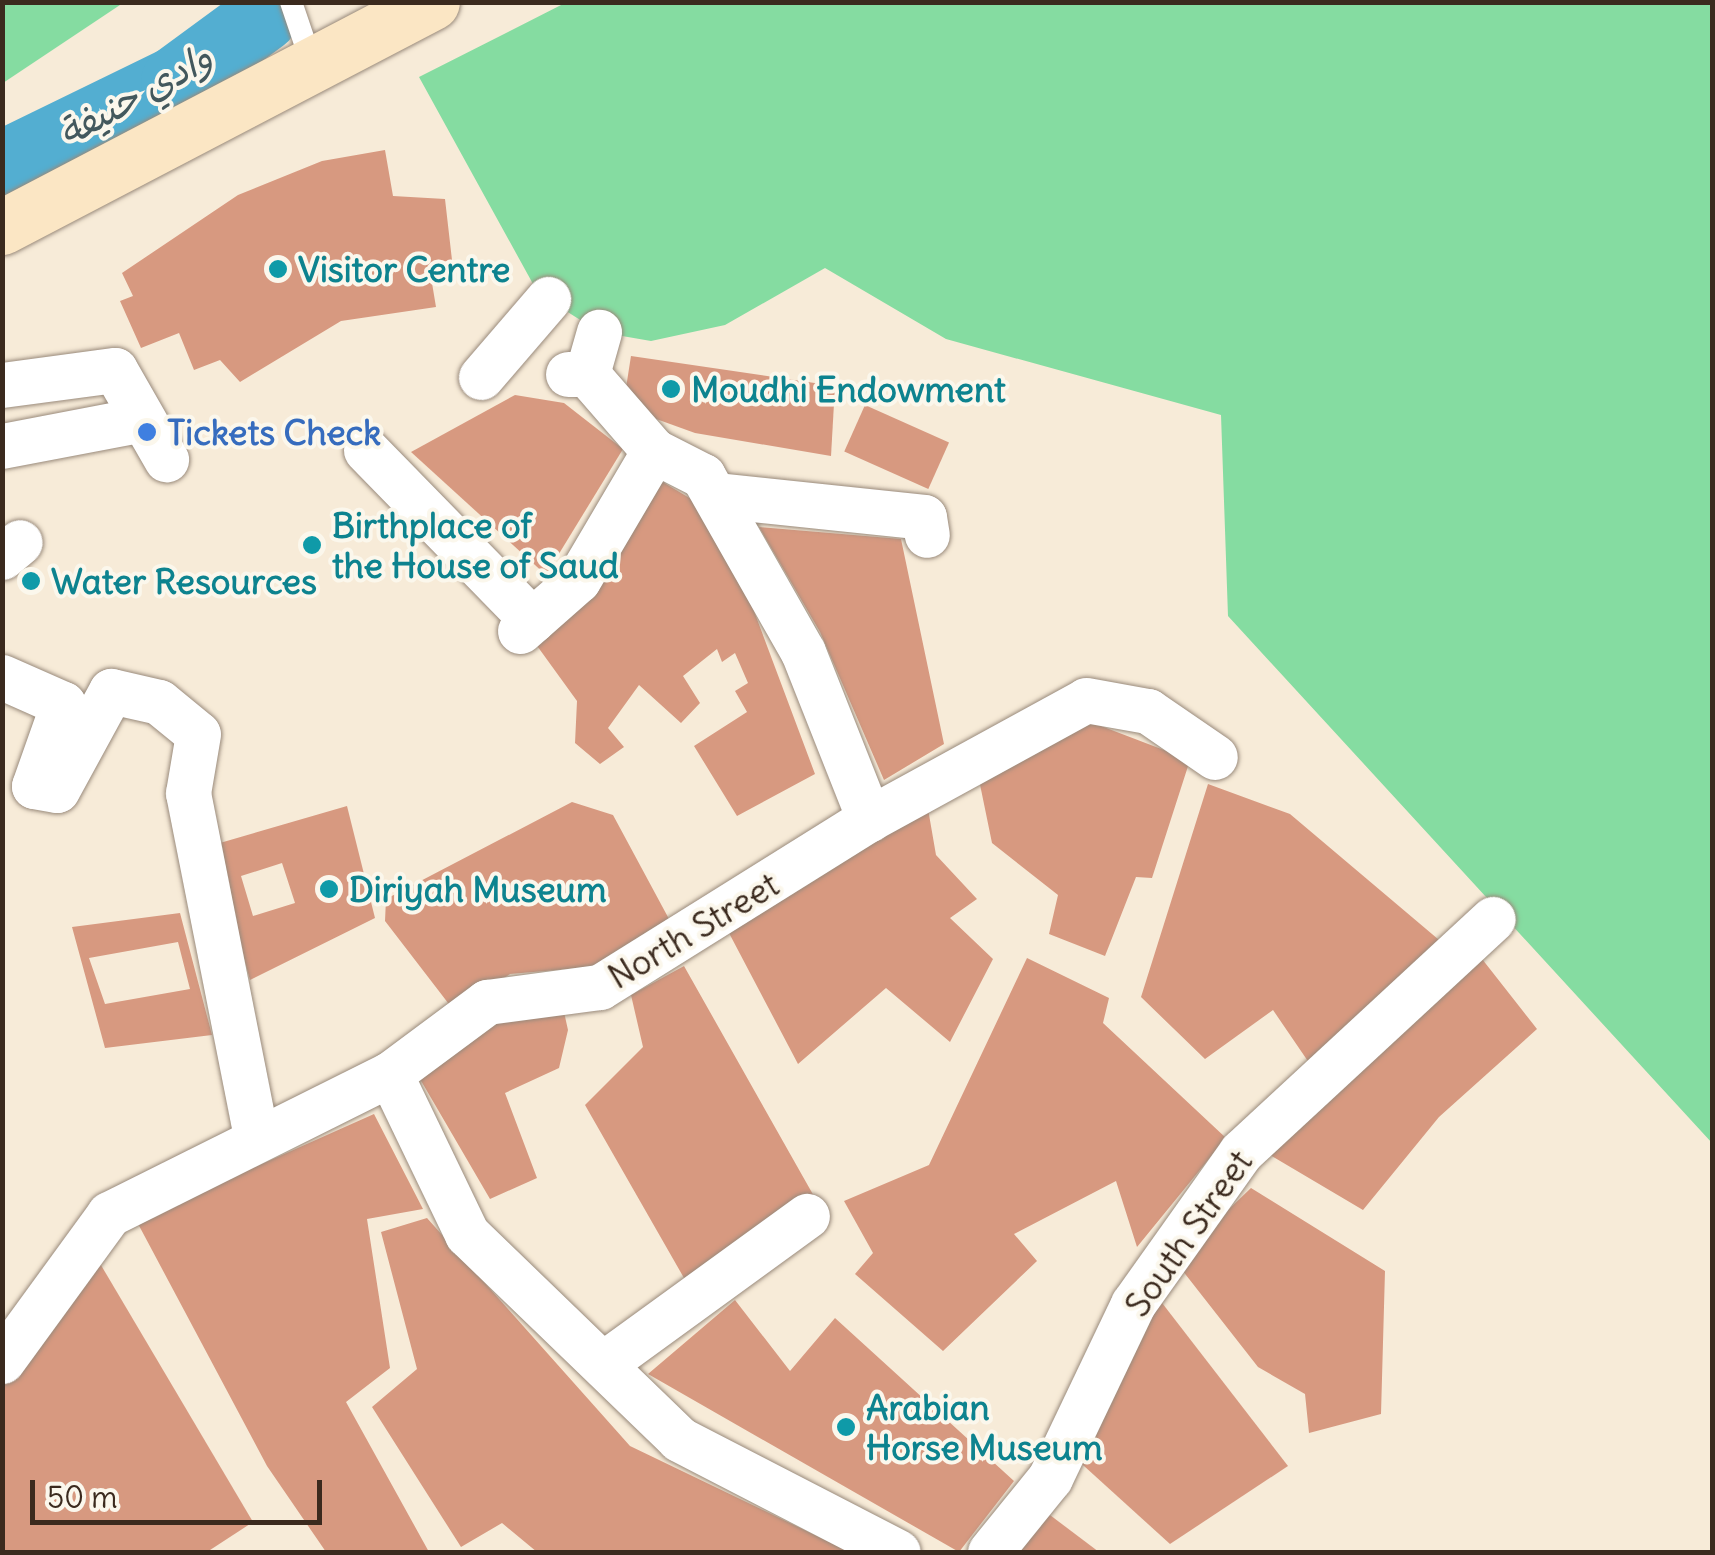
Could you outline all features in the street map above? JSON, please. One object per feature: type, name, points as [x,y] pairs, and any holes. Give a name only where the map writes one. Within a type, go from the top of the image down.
[{"type":"main road","points":[[2,226],[432,2]]},
{"type":"street","points":[[480,376],[548,300]]},
{"type":"street","points":[[585,360],[654,451],[703,476],[715,495],[803,652],[869,819]]},
{"type":"street","points":[[2,384],[115,370],[138,420],[166,460]]},
{"type":"street","points":[[2,446],[138,420]]},
{"type":"street","points":[[366,450],[526,626],[578,580],[654,451]]},
{"type":"street","points":[[715,495],[924,517],[926,534]]},
{"type":"street","points":[[2,677],[63,704],[34,786],[57,790],[111,691],[159,702],[198,734],[188,793],[256,1136]]},
{"type":"street","name":"North Street","points":[[2,1361],[109,1214],[256,1136],[390,1074],[487,1002],[600,987],[869,819],[1086,700],[1148,711],[1215,757]]},
{"type":"street","name":"South Street","points":[[990,1552],[1050,1478],[1133,1304],[1241,1152],[1493,919]]},
{"type":"street","points":[[390,1074],[467,1234],[679,1439],[898,1552]]},
{"type":"street","points":[[603,1364],[807,1216]]},
{"type":"lane","points":[[291,2],[312,64]]},
{"type":"green space","points":[[3,2],[123,2],[123,3],[3,83]]},
{"type":"green space","points":[[565,3],[1712,3],[1712,1143],[1228,616],[1221,415],[946,339],[825,268],[725,325],[651,341],[599,332],[538,293],[419,77]]},
{"type":"building","name":"Visitor Centre","points":[[385,150],[393,196],[445,199],[452,260],[429,265],[436,307],[341,321],[240,382],[220,360],[194,370],[179,333],[141,348],[120,301],[133,296],[122,273],[238,195],[322,161]]},
{"type":"building","points":[[631,356],[835,386],[831,456],[695,433],[623,407]]},
{"type":"building","points":[[515,395],[564,403],[623,449],[546,575],[411,452]]},
{"type":"building","points":[[865,405],[949,442],[928,489],[844,452]]},
{"type":"building","points":[[661,481],[718,515],[815,774],[737,816],[694,746],[747,712],[735,691],[748,683],[735,653],[722,662],[717,649],[683,676],[700,703],[681,723],[639,685],[608,728],[624,747],[600,764],[575,743],[577,701],[535,643]]},
{"type":"building","points":[[759,527],[901,539],[944,744],[884,780],[820,632]]},
{"type":"building","points":[[1088,721],[1190,760],[1152,878],[1136,877],[1105,956],[1049,934],[1058,895],[992,843],[976,765]]},
{"type":"building","points":[[1208,784],[1290,814],[1445,945],[1316,1073],[1273,1010],[1205,1059],[1141,997]]},
{"type":"building","points":[[572,802],[613,815],[676,932],[603,966],[510,974],[455,1012],[385,921],[386,899]]},
{"type":"building","points":[[927,803],[936,855],[977,899],[950,918],[993,959],[950,1042],[886,988],[798,1064],[729,933]]},
{"type":"building","name":"Diriyah Museum","points":[[347,806],[375,918],[250,980],[213,845]],"holes":[[[282,863],[295,903],[253,916],[241,876]]]},
{"type":"building","points":[[180,913],[212,1035],[105,1048],[72,927]],"holes":[[[178,942],[190,989],[105,1004],[89,958]]]},
{"type":"building","points":[[1475,950],[1537,1029],[1439,1117],[1363,1210],[1260,1149]]},
{"type":"building","points":[[1027,958],[1109,998],[1103,1023],[1226,1138],[1137,1247],[1116,1181],[1014,1234],[1037,1261],[943,1351],[855,1274],[873,1253],[844,1201],[929,1165]]},
{"type":"building","points":[[684,966],[815,1198],[684,1278],[585,1105],[643,1047],[631,995]]},
{"type":"building","points":[[562,1003],[568,1030],[559,1068],[505,1093],[537,1178],[490,1199],[420,1079],[507,1016]]},
{"type":"building","points":[[374,1114],[423,1209],[367,1219],[390,1368],[346,1402],[429,1552],[326,1552],[267,1466],[136,1220]]},
{"type":"building","points":[[1251,1188],[1385,1271],[1381,1414],[1309,1433],[1305,1394],[1258,1367],[1175,1261]]},
{"type":"building","points":[[427,1218],[630,1446],[850,1552],[537,1552],[502,1523],[461,1547],[372,1407],[417,1369],[381,1232]]},
{"type":"building","points":[[95,1255],[253,1522],[207,1552],[2,1552],[2,1383]]},
{"type":"building","points":[[1159,1299],[1288,1466],[1170,1544],[1073,1456]]},
{"type":"building","name":"Arabian Horse Museum","points":[[735,1300],[790,1371],[835,1318],[1014,1481],[959,1552],[648,1374]]},
{"type":"building","points":[[1038,1506],[1099,1552],[1007,1552]]},
{"type":"waterway","name":"وادي حنيفة","points":[[2,166],[176,81],[263,17]]},
{"type":"place","name":"Visitor Centre","points":[[278,269]]},
{"type":"place","name":"Moudhi Endowment","points":[[671,389]]},
{"type":"place","name":"Tickets Check","points":[[147,432]]},
{"type":"place","name":"Birthplace of the House of Saud","points":[[312,545]]},
{"type":"place","name":"Water Resources","points":[[31,581]]},
{"type":"place","name":"Diriyah Museum","points":[[329,889]]},
{"type":"place","name":"Arabian Horse Museum","points":[[846,1427]]}]
